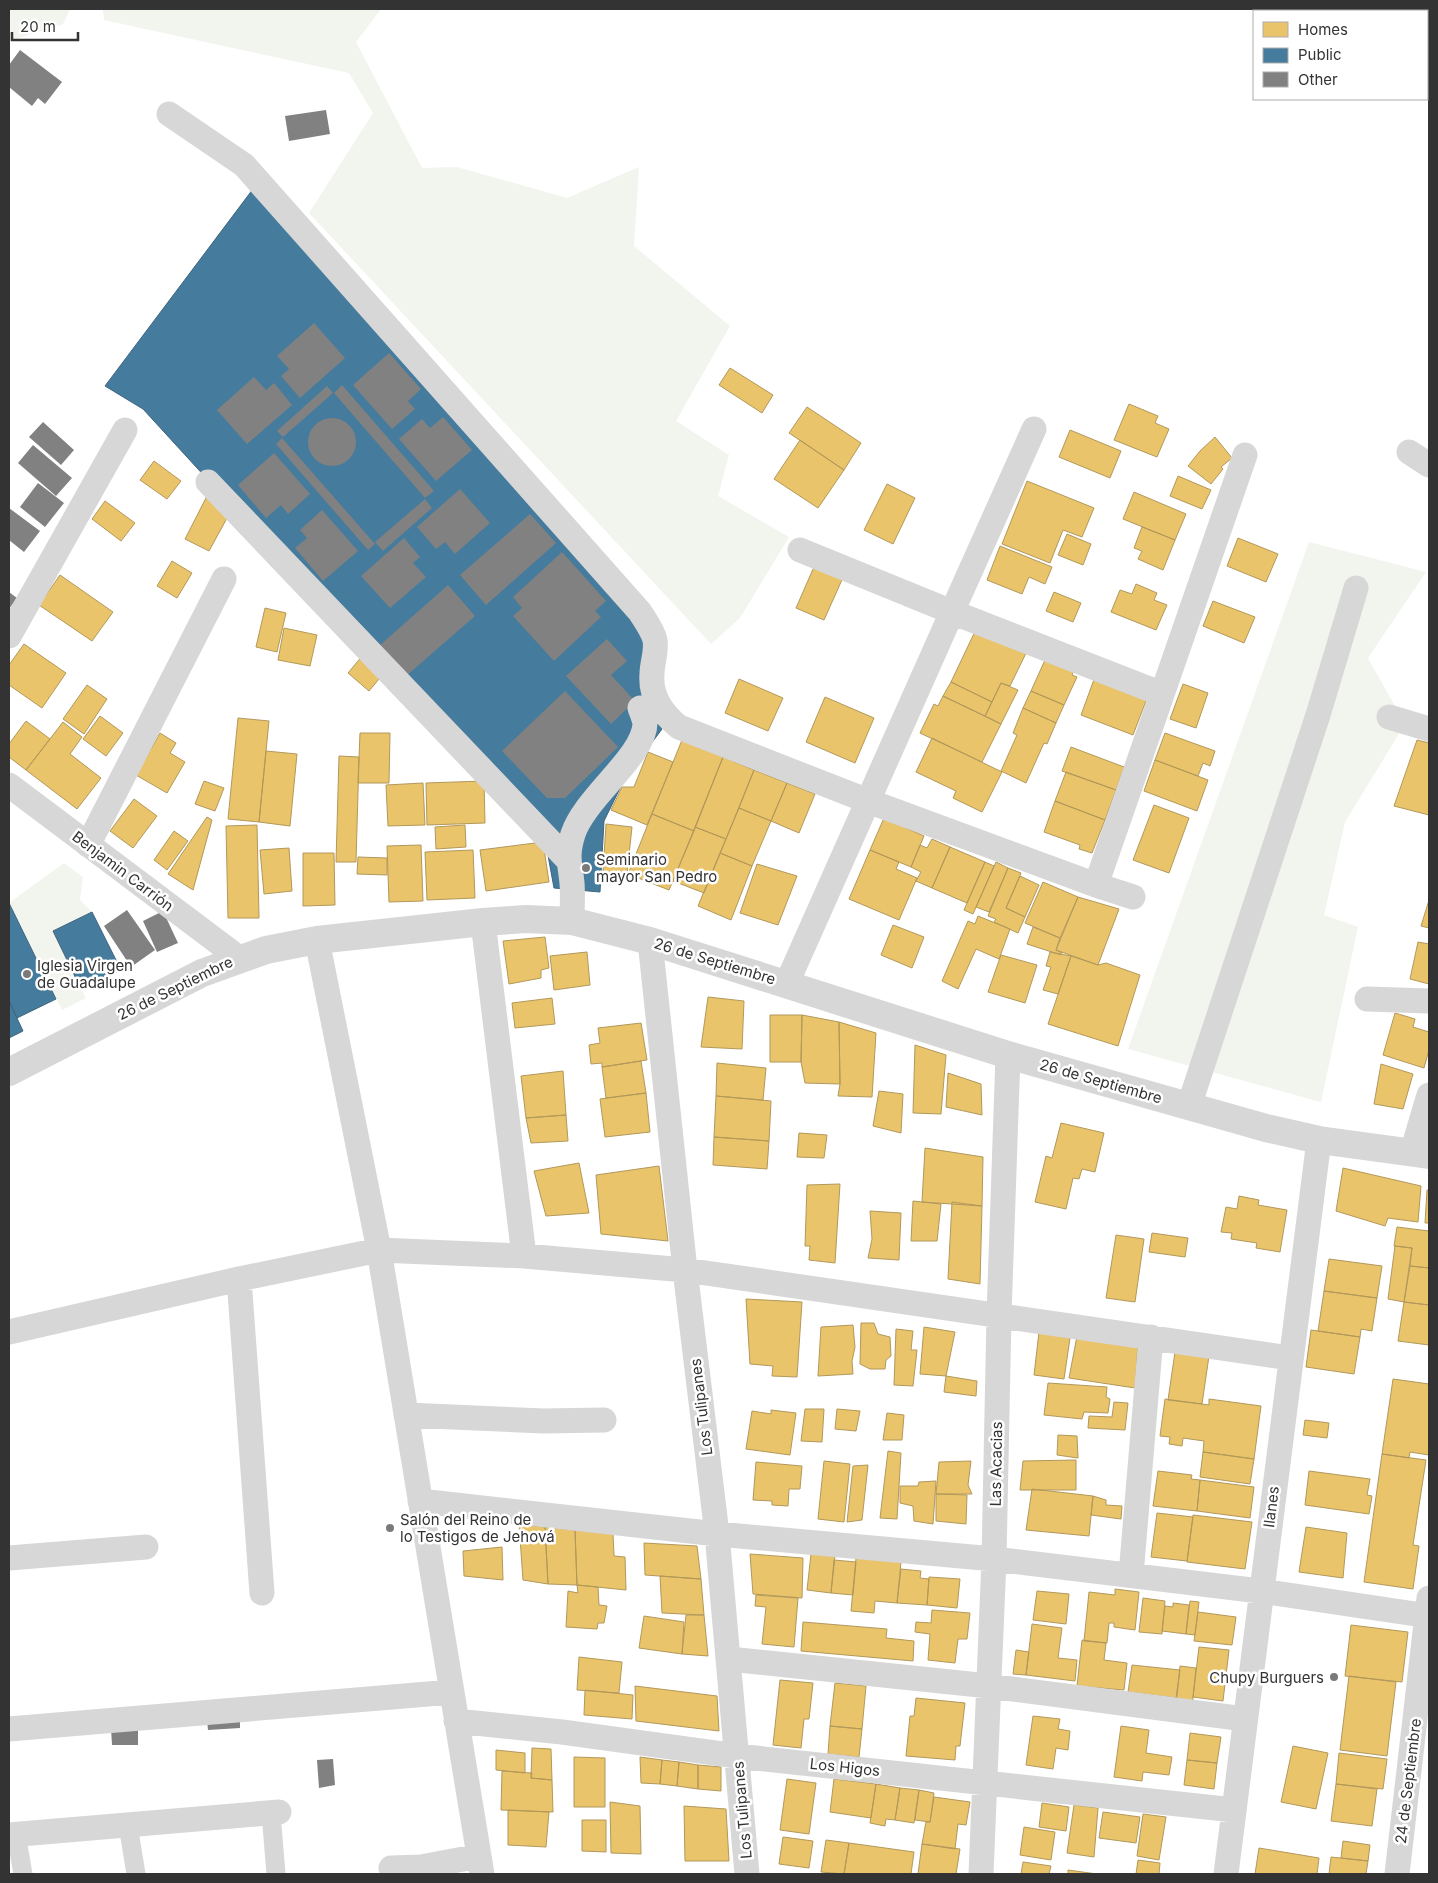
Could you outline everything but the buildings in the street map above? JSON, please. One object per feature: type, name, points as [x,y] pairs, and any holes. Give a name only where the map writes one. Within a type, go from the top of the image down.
[{"type":"street","points":[[169,114],[244,165],[640,612],[655,638],[655,653],[651,676],[654,695],[664,715],[679,727],[868,802],[1133,897]]},
{"type":"street","points":[[787,983],[1034,429]]},
{"type":"street","points":[[9,636],[125,430]]},
{"type":"street","points":[[1096,885],[1245,455]]},
{"type":"street","points":[[208,482],[568,860]]},
{"type":"street","points":[[800,550],[1162,694]]},
{"type":"street","points":[[88,845],[224,579]]},
{"type":"street","points":[[1189,1106],[1318,714],[1356,588]]},
{"type":"street","points":[[572,921],[572,882],[568,860],[574,833],[588,806],[637,748],[643,736],[645,722],[640,708]]},
{"type":"street","points":[[1389,717],[1429,729]]},
{"type":"street","name":"Benjamin Carrión","points":[[9,785],[239,958]]},
{"type":"street","name":"26 de Septiembre","points":[[9,1072],[202,973],[239,958],[266,950],[317,940],[483,922],[526,919],[572,921],[650,941],[1008,1054],[1189,1106],[1319,1140],[1421,1154]]},
{"type":"street","points":[[483,922],[524,1256]]},
{"type":"street","points":[[317,940],[379,1250],[482,1870],[421,1867],[391,1868]]},
{"type":"street","name":"Los Tulipanes","points":[[650,941],[729,1659],[747,1874]]},
{"type":"street","points":[[1367,1000],[1429,1002]]},
{"type":"street","name":"Las Acacias","points":[[981,1874],[994,1559],[999,1315],[1008,1054]]},
{"type":"street","points":[[1421,1154],[1429,1095]]},
{"type":"street","name":"Ilanes","points":[[1226,1874],[1260,1592],[1319,1140]]},
{"type":"street","points":[[9,1332],[239,1279],[379,1250],[524,1256],[685,1270],[1290,1358]]},
{"type":"street","points":[[239,1279],[262,1593]]},
{"type":"street","points":[[1131,1575],[1151,1337]]},
{"type":"street","points":[[406,1415],[544,1421],[604,1420]]},
{"type":"street","points":[[420,1501],[716,1534],[994,1559],[1260,1592],[1428,1610]]},
{"type":"street","points":[[9,1558],[146,1547]]},
{"type":"street","name":"24 de Septiembre","points":[[1397,1874],[1428,1610]]},
{"type":"street","points":[[729,1659],[989,1686],[1245,1719]]},
{"type":"street","points":[[9,1729],[452,1692]]},
{"type":"street","name":"Los Higos","points":[[456,1721],[562,1732],[737,1756],[984,1781],[1234,1810]]},
{"type":"street","points":[[23,1874],[12,1835],[275,1813],[276,1874]]},
{"type":"street","points":[[128,1825],[136,1874]]},
{"type":"shaded area","points":[[9,9],[70,9],[63,24],[9,41]]},
{"type":"shaded area","points":[[103,9],[381,9],[356,42],[422,168],[457,167],[567,198],[639,167],[634,246],[730,326],[676,421],[729,455],[718,496],[789,537],[740,618],[711,644],[309,213],[373,113],[349,73],[104,20]]},
{"type":"shaded area","points":[[1309,542],[1426,572],[1368,658],[1405,724],[1345,822],[1324,915],[1358,927],[1321,1102],[1128,1049]]},
{"type":"shaded area","points":[[64,863],[83,877],[80,900],[92,912],[53,932],[86,998],[62,1010],[9,903]]},
{"type":"place","name":"Seminario mayor San Pedro","points":[[586,868]]},
{"type":"place","name":"Iglesia Virgen de Guadalupe","points":[[27,974]]},
{"type":"place","name":"Salón del Reino de lo Testigos de Jehová","points":[[390,1528]]},
{"type":"place","name":"Chupy Burguers","points":[[1334,1677]]}]
